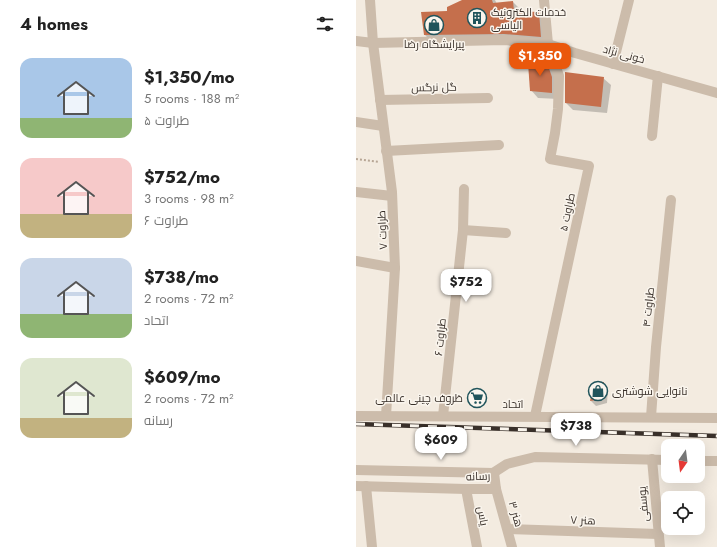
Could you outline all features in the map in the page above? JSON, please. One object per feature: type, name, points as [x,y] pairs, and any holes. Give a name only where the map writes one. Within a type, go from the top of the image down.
[{"type":"street","name":"طراوت ۷","points":[[370,0],[372,43],[392,196],[396,268],[386,416]]},
{"type":"street","points":[[544,0],[548,44]]},
{"type":"street","points":[[613,64],[629,0]]},
{"type":"street","name":"خونی نژاد","points":[[356,42],[372,43],[504,40],[548,44],[717,93]]},
{"type":"street","name":"طراوت ۵","points":[[535,416],[589,166],[550,159],[558,109],[559,76],[548,44]]},
{"type":"street","points":[[652,136],[658,76]]},
{"type":"street","name":"گل نرگس","points":[[380,100],[488,98]]},
{"type":"street","points":[[356,122],[383,126]]},
{"type":"street","points":[[386,151],[499,145]]},
{"type":"street","name":"طراوت ۶","points":[[444,416],[463,230],[464,188]]},
{"type":"street","points":[[356,192],[392,196]]},
{"type":"street","name":"طراوت ۴","points":[[651,417],[656,346],[671,200]]},
{"type":"street","points":[[463,230],[506,232]]},
{"type":"street","points":[[356,261],[396,268]]},
{"type":"street","name":"اتحاد","points":[[356,416],[717,418]]},
{"type":"street","points":[[493,473],[507,464],[534,457],[661,460]]},
{"type":"street","name":"یوسفی","points":[[652,459],[660,547]]},
{"type":"street","points":[[705,461],[717,461]]},
{"type":"street","name":"رسانه","points":[[356,470],[494,472],[496,489],[361,486]]},
{"type":"street","points":[[361,486],[372,547]]},
{"type":"street","name":"یاس","points":[[466,489],[477,547]]},
{"type":"street","name":"هنر ۳","points":[[496,489],[512,547]]},
{"type":"street","name":"هنر ۷","points":[[508,529],[658,534]]},
{"type":"path","points":[[356,159],[388,163]]},
{"type":"building","points":[[462,0],[492,0],[493,3],[513,1],[514,11],[539,12],[541,37],[504,34],[424,35],[421,12],[447,11],[447,7]]},
{"type":"building","points":[[546,60],[552,77],[552,93],[530,91],[528,63]]},
{"type":"building","points":[[565,72],[604,77],[601,107],[565,103]]},
{"type":"building","name":"نانوایی شوشتری","points":[[604,382],[603,399],[590,401],[594,383]]},
{"type":"railway","points":[[356,424],[717,436]]},
{"type":"place","name":"خدمات الکترونیک الیاسی","points":[[477,18]]},
{"type":"place","name":"پیرایشگاه رضا","points":[[434,25]]},
{"type":"place","name":"نانوایی شوشتری","points":[[598,391]]},
{"type":"place","name":"ظروف چینی عالمی","points":[[477,398]]}]
